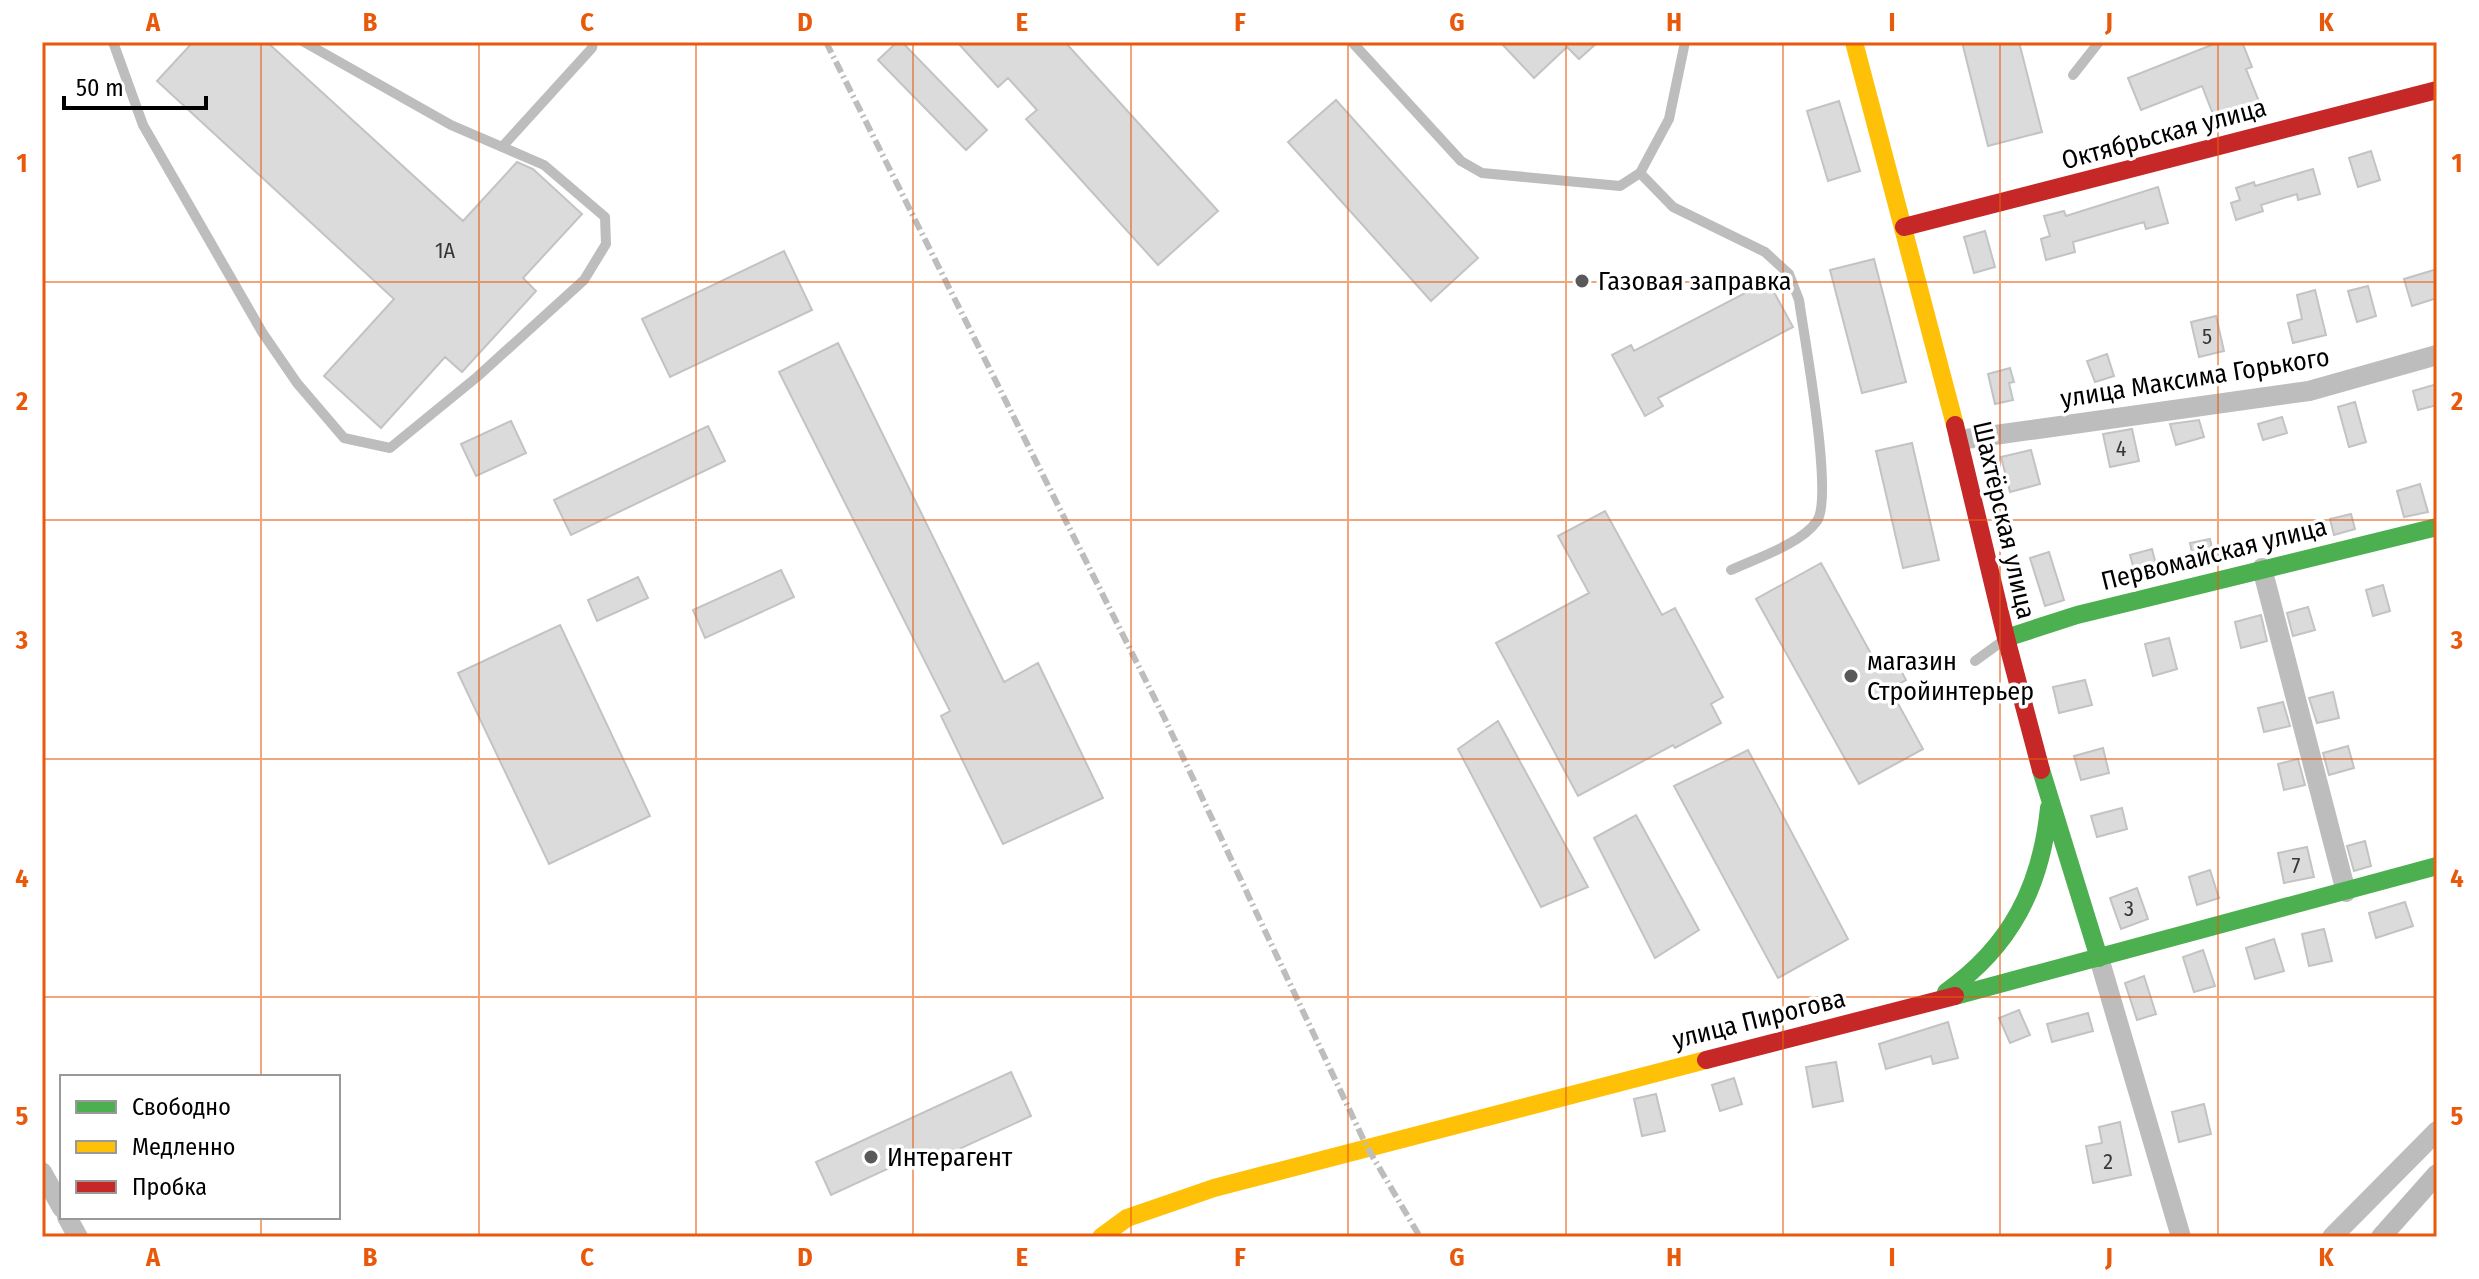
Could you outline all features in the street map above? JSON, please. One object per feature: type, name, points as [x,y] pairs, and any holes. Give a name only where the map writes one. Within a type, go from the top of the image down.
[{"type":"main road","name":"Шахтёрская улица","points":[[1854,42],[2049,799],[2099,958]]},
{"type":"main road","name":"Октябрьская улица","points":[[1904,227],[2437,90]]},
{"type":"main road","name":"Первомайская улица","points":[[2006,638],[2077,615],[2437,527]]},
{"type":"main road","points":[[1928,1002],[1972,972],[2008,931],[2037,871],[2047,829],[2049,799]]},
{"type":"main road","name":"улица Пирогова","points":[[1101,1237],[1127,1218],[1214,1188],[2099,958],[2437,866]]},
{"type":"street","name":"улица Максима Горького","points":[[1959,440],[2309,391],[2437,355]]},
{"type":"street","points":[[2262,568],[2346,892]]},
{"type":"street","name":"Шахтёрская улица","points":[[2099,958],[2181,1237]]},
{"type":"street","points":[[2332,1237],[2437,1131]]},
{"type":"street","points":[[42,1172],[60,1204]]},
{"type":"street","points":[[68,1219],[78,1237]]},
{"type":"lane","points":[[113,42],[143,125],[262,332],[297,383],[344,438],[390,448],[477,377],[584,280],[606,244],[605,217],[544,165],[451,125],[304,42]]},
{"type":"lane","points":[[502,147],[592,48],[593,42]]},
{"type":"lane","points":[[1352,42],[1461,161],[1482,173],[1620,186],[1640,173],[1669,119],[1685,42]]},
{"type":"lane","points":[[2073,75],[2099,42]]},
{"type":"lane","points":[[1640,173],[1673,207],[1765,252],[1789,274],[1799,300],[1822,475],[1820,518],[1805,535],[1731,570]]},
{"type":"lane","points":[[1975,661],[2006,638]]},
{"type":"building","points":[[193,42],[267,42],[463,221],[517,162],[533,169],[582,214],[523,278],[536,291],[462,372],[445,357],[381,428],[324,376],[394,299],[157,81]]},
{"type":"building","points":[[897,42],[902,42],[987,130],[966,150],[878,60]]},
{"type":"building","points":[[957,42],[1065,42],[1218,211],[1158,265],[1026,119],[1037,110],[1008,78],[998,87]]},
{"type":"building","points":[[1500,42],[1598,42],[1579,59],[1567,47],[1534,78]]},
{"type":"building","points":[[1962,42],[2019,42],[2042,132],[1988,146]]},
{"type":"building","points":[[2219,42],[2242,42],[2252,67],[2246,69],[2262,109],[2218,127],[2202,86],[2141,110],[2128,78]]},
{"type":"building","points":[[1336,100],[1478,258],[1431,301],[1288,142]]},
{"type":"building","points":[[1839,101],[1860,171],[1828,181],[1807,111]]},
{"type":"building","points":[[2371,151],[2380,180],[2358,187],[2349,158]]},
{"type":"building","points":[[2313,169],[2320,194],[2298,200],[2297,194],[2261,205],[2263,211],[2236,220],[2231,203],[2240,200],[2236,188],[2254,182],[2255,186]]},
{"type":"building","points":[[2158,187],[2168,223],[2146,229],[2144,222],[2073,242],[2075,252],[2046,260],[2041,239],[2050,236],[2044,216],[2064,211],[2066,216]]},
{"type":"building","points":[[1985,231],[1995,267],[1974,273],[1964,237]]},
{"type":"building","points":[[784,251],[812,310],[670,377],[642,319]]},
{"type":"building","points":[[1874,259],[1906,382],[1862,393],[1830,270]]},
{"type":"building","points":[[2437,269],[2437,298],[2412,306],[2404,279]]},
{"type":"building","points":[[1768,281],[1793,327],[1658,398],[1663,406],[1645,416],[1612,355],[1631,345],[1634,351]]},
{"type":"building","points":[[2368,286],[2376,316],[2357,322],[2348,291]]},
{"type":"building","points":[[2315,290],[2326,335],[2293,343],[2288,323],[2302,319],[2297,295]]},
{"type":"building","points":[[2216,316],[2224,351],[2199,357],[2191,322]]},
{"type":"building","points":[[838,343],[1004,682],[1038,663],[1103,798],[1003,844],[941,716],[950,711],[779,372]]},
{"type":"building","points":[[2107,354],[2114,376],[2095,382],[2087,361]]},
{"type":"building","points":[[2010,368],[2014,382],[2009,383],[2013,400],[1995,404],[1988,374]]},
{"type":"building","points":[[2437,384],[2437,405],[2418,410],[2413,391]]},
{"type":"building","points":[[2355,402],[2366,442],[2349,447],[2338,407]]},
{"type":"building","points":[[2282,417],[2287,433],[2263,440],[2258,424]]},
{"type":"building","points":[[2199,420],[2204,437],[2176,445],[2170,424]]},
{"type":"building","points":[[511,421],[526,453],[476,476],[461,444]]},
{"type":"building","points":[[708,426],[725,461],[571,535],[554,500]]},
{"type":"building","points":[[2132,429],[2139,461],[2110,467],[2103,434]]},
{"type":"building","points":[[1912,443],[1939,560],[1903,568],[1876,451]]},
{"type":"building","points":[[2031,450],[2040,484],[2010,492],[2001,457]]},
{"type":"building","points":[[2420,484],[2428,512],[2404,517],[2397,491]]},
{"type":"building","points":[[1605,511],[1662,615],[1675,608],[1723,697],[1711,704],[1721,723],[1578,796],[1496,643],[1589,593],[1558,536]]},
{"type":"building","points":[[2351,514],[2355,529],[2334,535],[2330,519]]},
{"type":"building","points":[[2210,539],[2215,563],[2195,567],[2190,543]]},
{"type":"building","points":[[2152,549],[2159,577],[2138,583],[2130,555]]},
{"type":"building","points":[[2049,552],[2064,600],[2045,606],[2030,558]]},
{"type":"building","name":"магазин Стройинтерьер","points":[[1821,563],[1881,672],[1897,663],[1906,680],[1890,689],[1923,749],[1859,784],[1756,599]]},
{"type":"building","points":[[781,570],[794,597],[705,638],[693,610]]},
{"type":"building","points":[[638,577],[648,598],[597,621],[588,600]]},
{"type":"building","points":[[2383,585],[2390,611],[2373,616],[2366,590]]},
{"type":"building","points":[[2308,607],[2315,630],[2293,636],[2287,613]]},
{"type":"building","points":[[2261,615],[2267,641],[2241,648],[2235,622]]},
{"type":"building","points":[[560,625],[650,816],[549,864],[458,673]]},
{"type":"building","points":[[2169,638],[2177,669],[2153,676],[2145,644]]},
{"type":"building","points":[[2085,680],[2092,705],[2059,713],[2053,687]]},
{"type":"building","points":[[2333,692],[2339,718],[2317,723],[2309,698]]},
{"type":"building","points":[[2283,702],[2290,726],[2264,732],[2258,708]]},
{"type":"building","points":[[1498,721],[1588,887],[1541,907],[1458,749]]},
{"type":"building","points":[[2348,746],[2354,768],[2329,775],[2323,753]]},
{"type":"building","points":[[2103,748],[2109,773],[2081,780],[2074,756]]},
{"type":"building","points":[[1748,750],[1848,939],[1778,978],[1674,786]]},
{"type":"building","points":[[2298,759],[2305,785],[2284,790],[2278,764]]},
{"type":"building","points":[[2122,808],[2127,829],[2097,837],[2091,816]]},
{"type":"building","points":[[1636,815],[1699,930],[1655,958],[1594,838]]},
{"type":"building","points":[[2365,841],[2371,866],[2354,871],[2347,846]]},
{"type":"building","points":[[2307,847],[2314,877],[2284,883],[2278,853]]},
{"type":"building","points":[[2210,870],[2219,898],[2197,905],[2189,877]]},
{"type":"building","points":[[2137,888],[2148,919],[2121,929],[2110,898]]},
{"type":"building","points":[[2405,902],[2413,926],[2376,938],[2369,913]]},
{"type":"building","points":[[2324,929],[2332,961],[2309,966],[2302,934]]},
{"type":"building","points":[[2274,939],[2284,971],[2255,979],[2246,948]]},
{"type":"building","points":[[2203,950],[2215,986],[2194,992],[2183,957]]},
{"type":"building","points":[[2144,976],[2156,1014],[2137,1020],[2125,983]]},
{"type":"building","points":[[2019,1010],[2030,1035],[2010,1043],[1999,1018]]},
{"type":"building","points":[[2088,1013],[2093,1031],[2052,1042],[2047,1024]]},
{"type":"building","points":[[1948,1022],[1958,1058],[1933,1064],[1931,1056],[1886,1069],[1879,1044]]},
{"type":"building","points":[[1836,1062],[1843,1101],[1813,1107],[1806,1067]]},
{"type":"building","points":[[1011,1072],[1031,1116],[931,1162],[926,1151],[831,1195],[816,1162]]},
{"type":"building","points":[[1734,1078],[1742,1104],[1720,1111],[1712,1085]]},
{"type":"building","points":[[1656,1094],[1665,1131],[1642,1136],[1634,1099]]},
{"type":"building","points":[[2204,1104],[2211,1134],[2179,1142],[2172,1112]]},
{"type":"building","points":[[2120,1122],[2131,1175],[2093,1183],[2086,1146],[2102,1143],[2099,1127]]},
{"type":"waterway","points":[[2381,1237],[2437,1174]]},
{"type":"railway","points":[[826,42],[1164,717],[1367,1147],[1420,1237]]},
{"type":"traffic: fast","points":[[2006,638],[2077,615],[2437,527]]},
{"type":"traffic: fast","points":[[2041,770],[2099,958]]},
{"type":"traffic: fast","points":[[1946,992],[1988,955],[2019,912],[2039,864],[2049,808]]},
{"type":"traffic: fast","points":[[1955,996],[2437,866]]},
{"type":"traffic: slow","points":[[1854,42],[1955,425]]},
{"type":"traffic: slow","points":[[1101,1237],[1127,1218],[1214,1188],[1706,1060]]},
{"type":"traffic: jam","points":[[1904,227],[2437,90]]},
{"type":"traffic: jam","points":[[1955,425],[2041,770]]},
{"type":"traffic: jam","points":[[1706,1060],[1955,996]]},
{"type":"place","name":"Газовая заправка","points":[[1582,281]]},
{"type":"place","name":"магазин Стройинтерьер","points":[[1851,676]]},
{"type":"place","name":"Интерагент","points":[[871,1157]]}]
